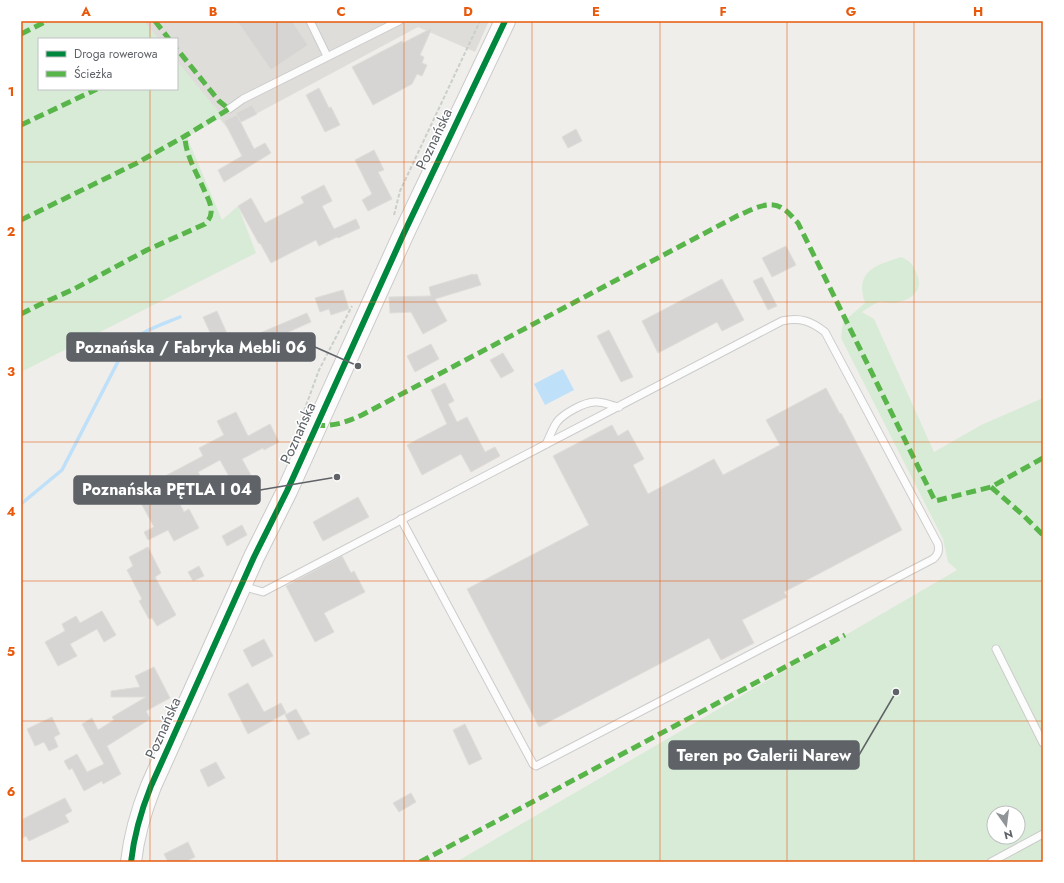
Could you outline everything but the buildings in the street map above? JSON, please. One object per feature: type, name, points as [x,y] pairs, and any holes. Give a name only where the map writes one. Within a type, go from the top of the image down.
[{"type":"street","name":"Poznańska","points":[[131,862],[136,829],[146,799],[242,586],[287,491],[315,425],[505,21]]},
{"type":"lane","points":[[310,21],[327,56]]},
{"type":"lane","points":[[229,109],[243,99],[399,21]]},
{"type":"lane","points":[[242,586],[264,592],[401,519],[619,408],[782,321],[792,318],[816,324],[825,332],[938,544],[939,550],[936,556],[536,766],[533,764],[401,519]]},
{"type":"lane","points":[[546,445],[557,422],[563,415],[584,404],[601,402],[619,408]]},
{"type":"lane","points":[[996,649],[1043,743]]},
{"type":"lane","points":[[991,862],[1043,834]]},
{"type":"shaded area","points":[[142,21],[489,21],[475,52],[418,27],[228,129],[178,66],[178,38],[155,38]]},
{"type":"green space","points":[[21,21],[144,21],[158,38],[38,38],[38,90],[178,90],[178,62],[223,117],[187,137],[222,220],[238,206],[256,253],[21,372]]},
{"type":"green space","points":[[901,257],[907,260],[912,264],[916,272],[919,287],[917,291],[908,299],[891,303],[879,302],[862,312],[874,319],[934,452],[981,425],[1043,398],[1043,862],[456,862],[957,570],[948,562],[943,539],[841,338],[843,322],[865,303],[862,292],[862,283],[865,276],[883,263]]},
{"type":"water","points":[[563,369],[574,390],[545,405],[534,384]]},
{"type":"waterway","points":[[21,504],[62,470],[124,350],[129,344],[135,338],[149,330],[180,317]]},
{"type":"marked path","points":[[21,34],[47,21]]},
{"type":"marked path","points":[[155,21],[168,38]]},
{"type":"marked path","points":[[21,220],[137,163],[229,109],[219,101],[178,50]]},
{"type":"marked path","points":[[21,125],[95,90]]},
{"type":"marked path","points":[[21,314],[74,289],[147,250],[205,224],[210,216],[210,205],[189,158],[185,136]]},
{"type":"marked path","points":[[315,425],[340,423],[362,415],[737,216],[765,205],[771,205],[784,209],[798,223],[935,501],[991,487],[1043,458]]},
{"type":"marked path","points":[[991,487],[1043,535]]},
{"type":"marked path","points":[[420,862],[845,635]]},
{"type":"cycle path","points":[[131,862],[138,823],[151,786],[254,557],[287,491],[404,233],[505,21]]},
{"type":"place","name":"Poznańska / Fabryka Mebli 06","points":[[358,366]]},
{"type":"place","name":"Poznańska PĘTLA I 04","points":[[337,477]]},
{"type":"place","name":"Teren po Galerii Narew","points":[[896,692]]}]
